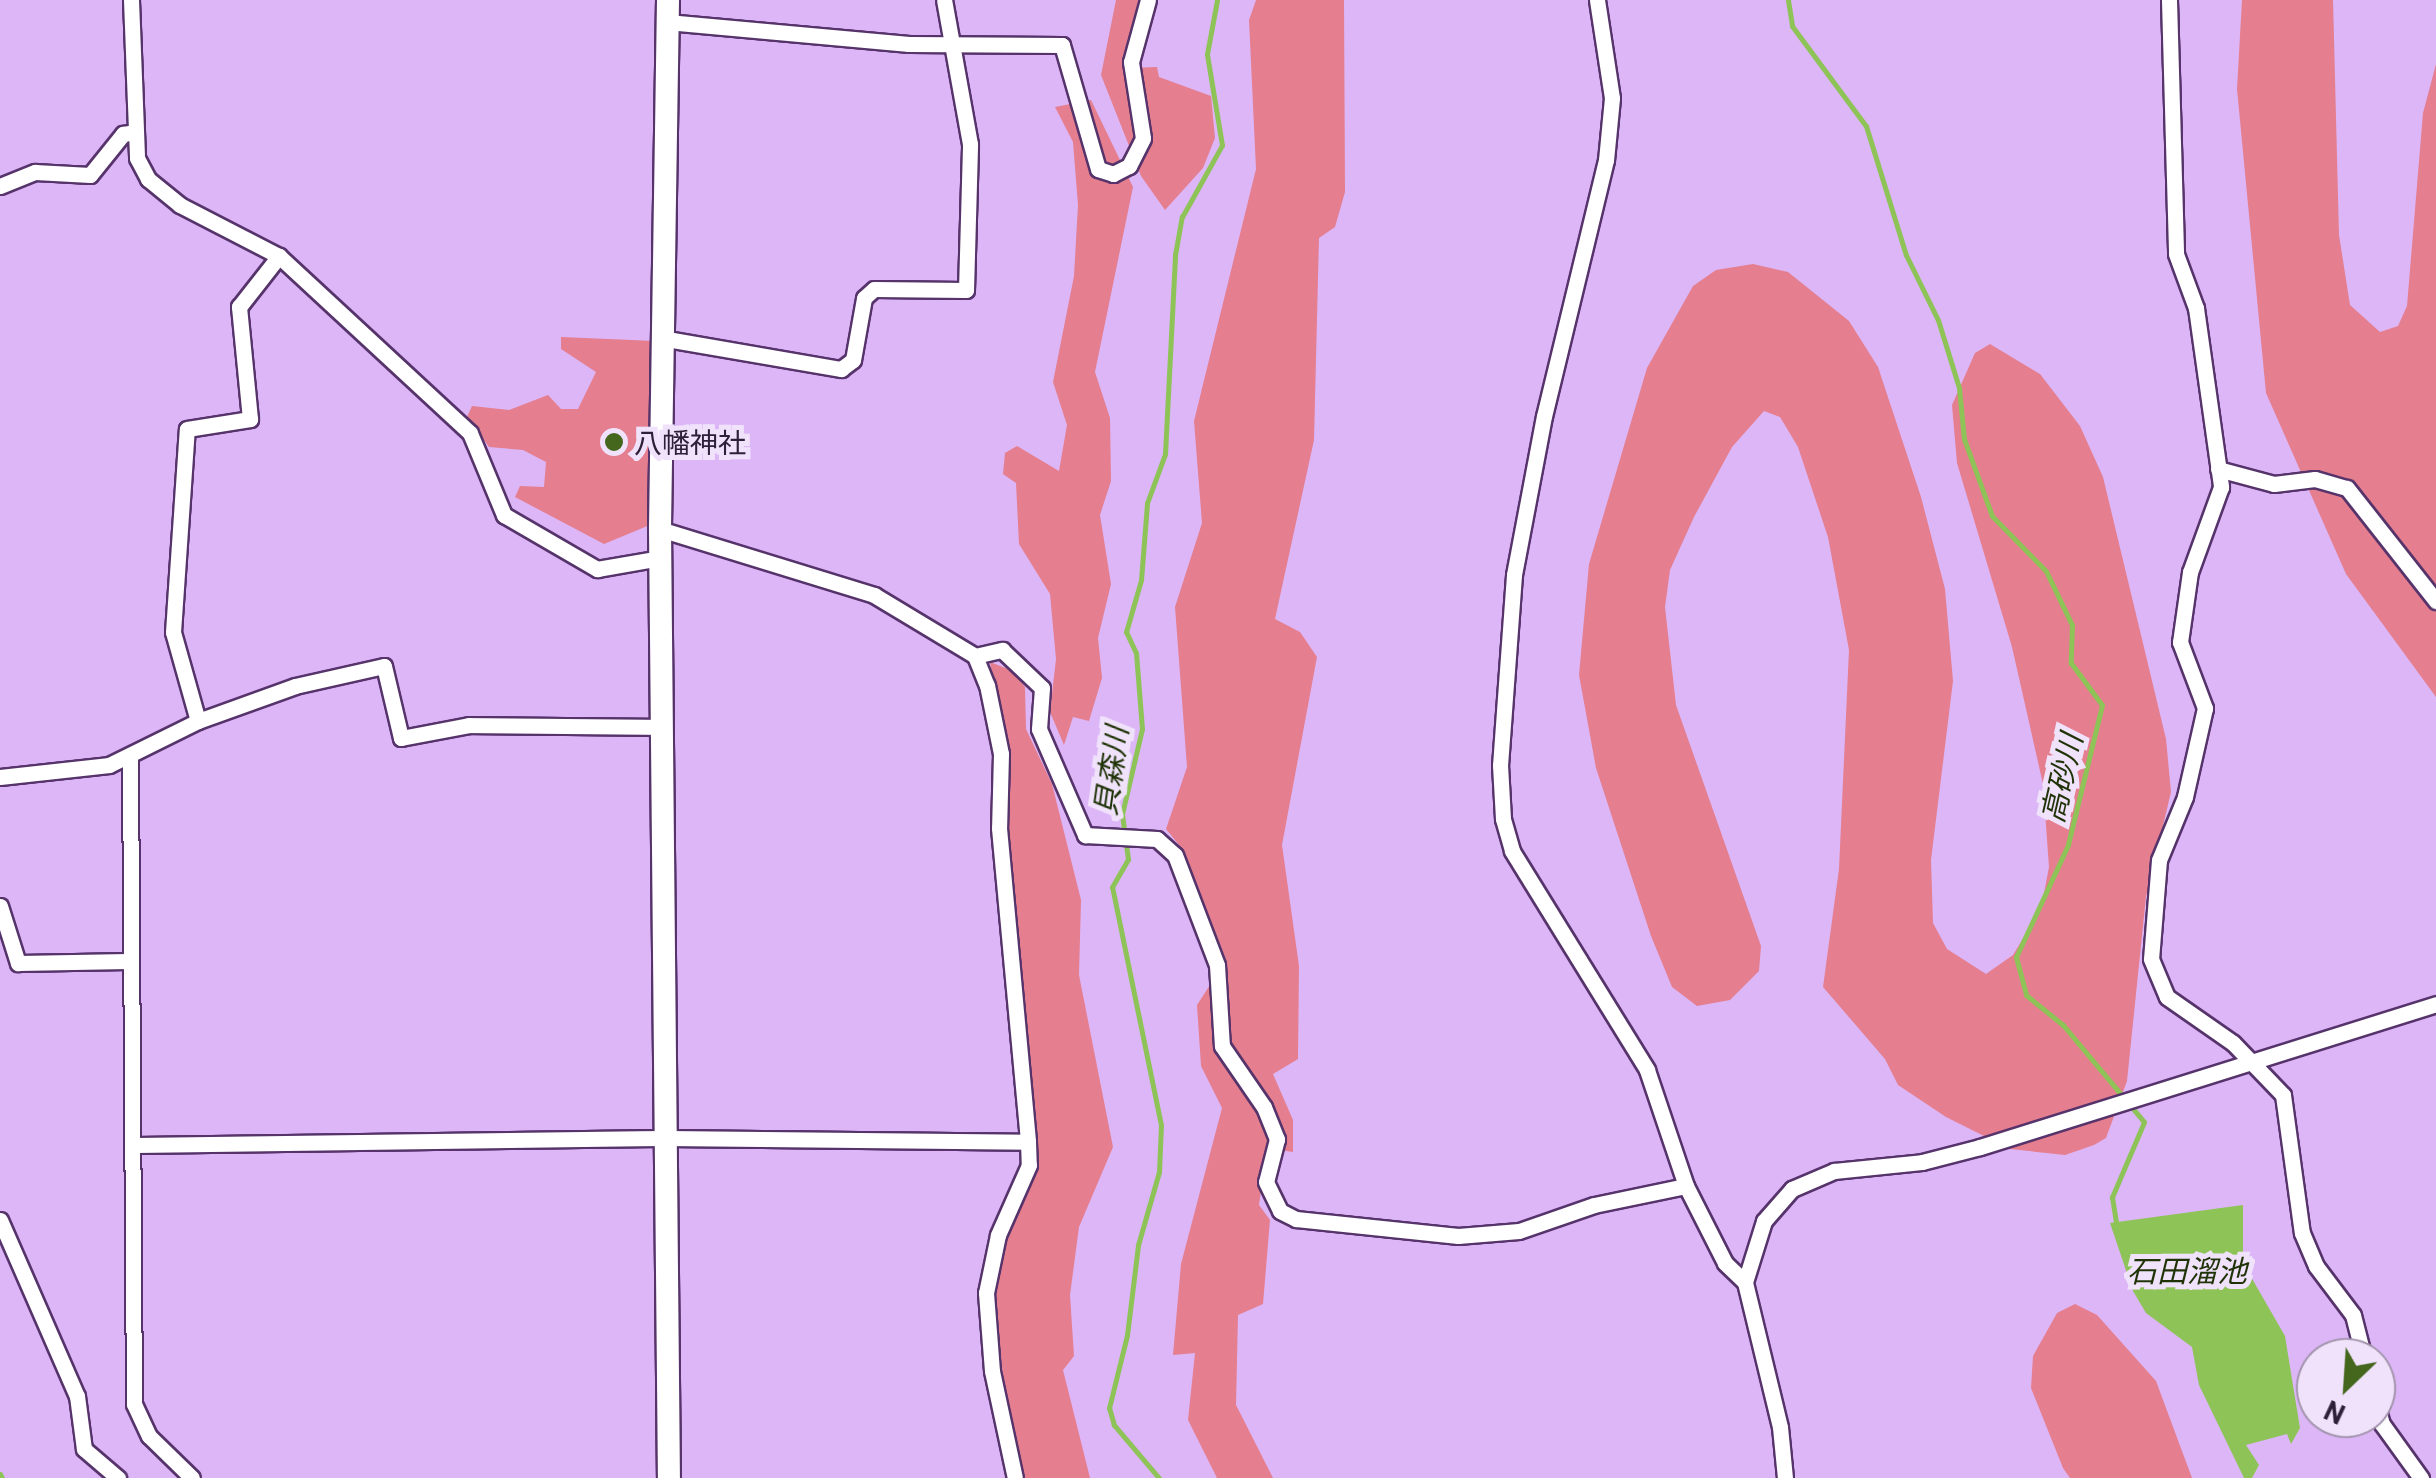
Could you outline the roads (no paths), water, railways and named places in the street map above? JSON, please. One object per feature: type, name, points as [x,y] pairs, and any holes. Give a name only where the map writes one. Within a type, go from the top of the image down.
[{"type":"street","points":[[131,0],[137,158],[148,179],[180,205],[279,256],[470,433],[504,515],[597,568],[661,558]]},
{"type":"street","points":[[661,338],[841,369],[853,360],[864,298],[874,289],[966,290],[970,144],[948,46],[944,0]]},
{"type":"street","points":[[669,1478],[660,529],[668,11],[747,34],[948,46],[1062,44],[1098,168],[1120,172],[1143,138],[1131,62],[1148,0]]},
{"type":"street","points":[[1598,0],[1612,98],[1606,160],[1544,416],[1514,575],[1500,765],[1503,819],[1512,852],[1647,1070],[1686,1186],[1725,1263],[1744,1282],[1780,1428],[1785,1478]]},
{"type":"street","points":[[2169,0],[2176,254],[2196,308],[2221,495],[2194,554],[2180,642],[2205,708],[2185,796],[2159,860],[2151,959],[2179,1010],[2253,1060],[2284,1095],[2302,1233],[2316,1266],[2352,1315],[2358,1338]]},
{"type":"street","points":[[0,186],[35,172],[90,175],[116,141],[136,132]]},
{"type":"street","points":[[198,721],[173,632],[187,430],[250,419],[238,307],[279,256]]},
{"type":"street","points":[[2218,469],[2274,484],[2315,479],[2347,488],[2436,601]]},
{"type":"street","points":[[660,529],[830,576],[975,656],[1002,650],[1042,688],[1039,729],[1064,776],[1079,828],[1092,840],[1157,839],[1175,854],[1218,966],[1222,1046],[1272,1123],[1276,1155],[1266,1182],[1280,1211],[1296,1219],[1458,1236],[1519,1231],[1594,1206],[1686,1186]]},
{"type":"street","points":[[975,656],[1001,754],[999,828],[1028,1142],[1029,1165],[998,1234],[986,1293],[992,1371],[1015,1478]]},
{"type":"street","points":[[0,778],[130,757],[198,721],[295,686],[384,666],[401,738],[469,725],[662,728]]},
{"type":"street","points":[[130,757],[136,844],[128,961],[136,975],[134,1404],[149,1436],[192,1478]]},
{"type":"street","points":[[0,906],[18,963],[128,961]]},
{"type":"street","points":[[1744,1282],[1764,1221],[1811,1178],[1980,1146],[2436,1004]]},
{"type":"street","points":[[136,1145],[665,1138],[1028,1142]]},
{"type":"street","points":[[0,1220],[77,1396],[84,1449],[118,1478]]},
{"type":"street","points":[[2392,1438],[2421,1478]]},
{"type":"water","name":"石田溜池","points":[[2243,1205],[2243,1263],[2285,1336],[2296,1403],[2296,1435],[2291,1444],[2287,1434],[2246,1445],[2259,1465],[2252,1478],[2244,1478],[2199,1385],[2192,1347],[2146,1313],[2133,1291],[2110,1223]]},
{"type":"waterway","name":"貝森川","points":[[1159,1478],[1114,1425],[1109,1408],[1127,1335],[1138,1245],[1159,1172],[1161,1125],[1112,887],[1128,859],[1122,814],[1142,729],[1136,653],[1126,632],[1141,580],[1147,503],[1165,454],[1175,255],[1182,217],[1222,145],[1207,54],[1217,0]]},
{"type":"waterway","name":"高砂川","points":[[1788,0],[1792,26],[1866,126],[1906,255],[1938,320],[1959,388],[1964,439],[1992,516],[2046,571],[2072,625],[2071,663],[2102,705],[2068,845],[2016,957],[2026,995],[2063,1025],[2144,1122],[2112,1197],[2117,1228]]},
{"type":"waterway","points":[[0,1474],[2,1478]]},
{"type":"place","name":"八幡神社","points":[[614,442]]}]
